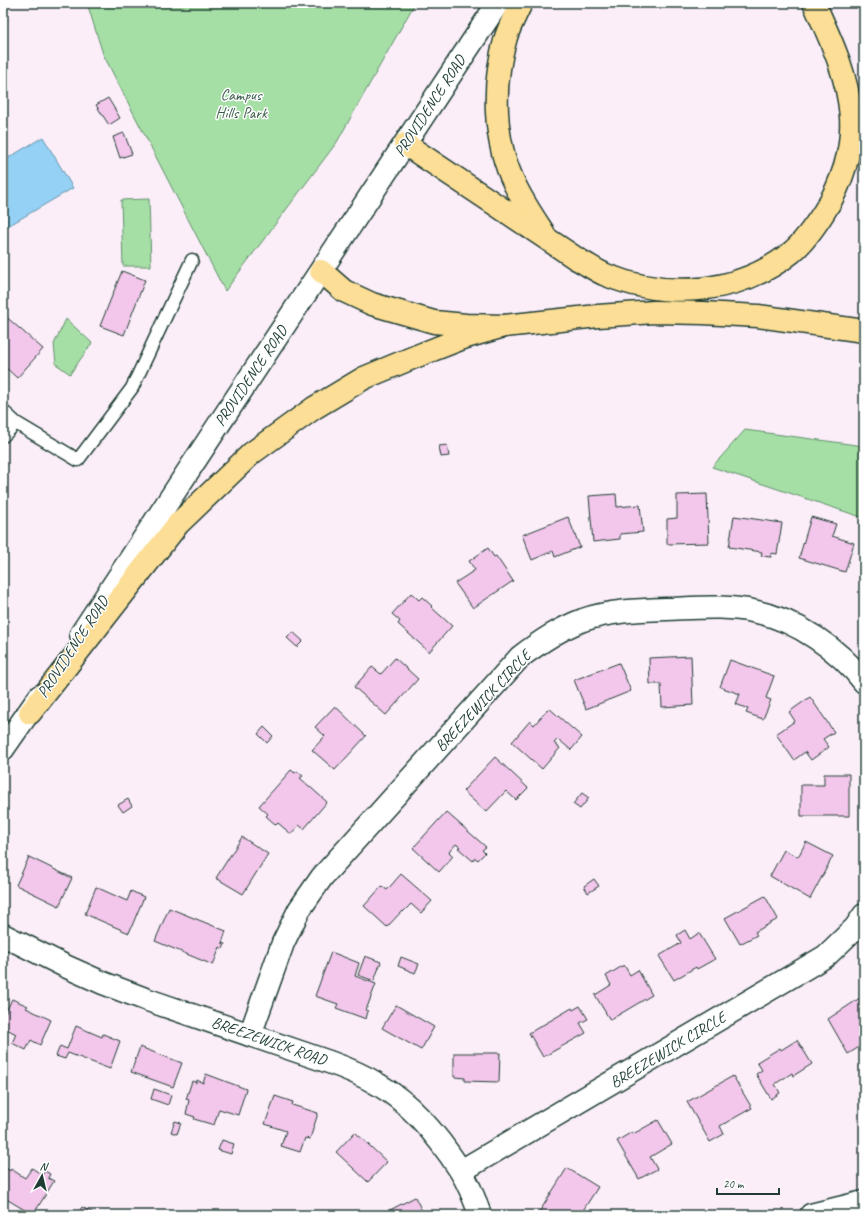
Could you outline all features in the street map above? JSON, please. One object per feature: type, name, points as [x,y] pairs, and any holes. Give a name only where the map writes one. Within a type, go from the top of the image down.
[{"type":"highway","points":[[521,3],[506,37],[498,78],[496,112],[498,135],[514,184],[548,240]]},
{"type":"highway","points":[[405,144],[577,259],[606,275],[636,285],[662,290],[702,290],[747,279],[770,268],[793,251],[814,227],[831,202],[842,178],[848,151],[851,118],[847,86],[833,44],[814,3]]},
{"type":"highway","points":[[321,271],[344,291],[372,304],[434,322],[504,326],[598,316],[654,312],[703,313],[758,316],[864,331]]},
{"type":"highway","points":[[30,713],[178,524],[252,453],[314,408],[364,378],[463,338],[504,326]]},
{"type":"street","name":"PROVIDENCE ROAD","points":[[3,749],[30,713],[204,445],[498,3]]},
{"type":"street","name":"BREEZEWICK CIRCLE","points":[[250,1035],[283,943],[299,910],[322,877],[520,657],[551,635],[583,620],[626,611],[717,607],[758,612],[790,623],[822,642],[854,668],[864,682]]},
{"type":"street","name":"BREEZEWICK CIRCLE","points":[[461,1171],[826,956],[855,928],[864,915]]},
{"type":"street","name":"BREEZEWICK ROAD","points":[[3,935],[58,963],[103,983],[329,1062],[355,1072],[380,1085],[420,1119],[442,1145],[461,1171],[474,1197],[480,1215]]},
{"type":"street","points":[[811,1215],[864,1202]]},
{"type":"lane","points":[[3,411],[16,423],[78,460],[132,388],[192,260]]},
{"type":"lane","points":[[3,436],[16,423]]},
{"type":"green space","name":"Campus Hills Park","points":[[87,3],[415,3],[337,142],[225,291],[103,54]]},
{"type":"green space","points":[[149,199],[151,266],[123,266],[121,200]]},
{"type":"green space","points":[[66,319],[92,343],[70,374],[56,364],[54,344]]},
{"type":"green space","points":[[745,430],[864,446],[864,518],[712,467]]},
{"type":"water","points":[[43,137],[73,188],[3,229],[3,161]]},
{"type":"building","points":[[108,98],[120,118],[109,125],[96,105]]},
{"type":"building","points":[[124,133],[132,154],[120,158],[113,137]]},
{"type":"building","points":[[122,271],[145,280],[124,335],[100,326]]},
{"type":"building","points":[[3,314],[43,349],[17,378],[3,365]]},
{"type":"building","points":[[447,445],[449,456],[441,457],[439,446]]},
{"type":"building","points":[[616,494],[617,507],[640,505],[643,532],[620,534],[620,539],[593,542],[589,496]]},
{"type":"building","points":[[707,494],[709,543],[667,544],[667,519],[677,518],[677,495]]},
{"type":"building","points":[[734,516],[782,523],[777,554],[771,553],[771,557],[761,556],[762,552],[729,547]]},
{"type":"building","points":[[568,517],[580,547],[555,557],[553,551],[532,560],[522,535]]},
{"type":"building","points":[[811,517],[836,524],[832,536],[854,543],[845,572],[799,558]]},
{"type":"building","points":[[488,548],[494,557],[496,556],[513,581],[473,608],[455,583],[475,570],[469,561]]},
{"type":"building","points":[[411,593],[419,600],[422,597],[452,626],[429,652],[398,624],[400,621],[392,614]]},
{"type":"building","points":[[293,632],[303,641],[297,647],[287,638]]},
{"type":"building","points":[[691,656],[693,705],[662,707],[661,684],[650,684],[649,658]]},
{"type":"building","points":[[395,658],[418,679],[386,715],[354,687],[372,667],[381,674]]},
{"type":"building","points":[[730,660],[774,676],[766,698],[771,700],[763,719],[746,713],[748,709],[736,704],[740,694],[720,687]]},
{"type":"building","points":[[619,663],[631,691],[586,709],[574,680]]},
{"type":"building","points":[[810,697],[834,732],[823,739],[829,747],[811,760],[805,752],[794,760],[776,734],[795,721],[789,712]]},
{"type":"building","points":[[335,706],[366,736],[335,770],[312,750],[325,736],[315,727]]},
{"type":"building","points":[[549,708],[582,737],[571,750],[558,739],[554,743],[560,748],[542,769],[512,742],[530,721],[534,725]]},
{"type":"building","points":[[264,727],[273,736],[267,743],[258,734]]},
{"type":"building","points":[[495,757],[528,788],[516,800],[506,791],[486,812],[463,791]]},
{"type":"building","points":[[291,770],[295,773],[297,771],[303,776],[300,778],[327,802],[304,829],[299,825],[291,834],[278,823],[276,825],[266,816],[268,814],[259,806]]},
{"type":"building","points":[[824,774],[849,774],[849,816],[801,816],[801,785],[824,785]]},
{"type":"building","points":[[582,793],[589,798],[580,809],[573,804]]},
{"type":"building","points":[[128,799],[132,806],[123,812],[118,805]]},
{"type":"building","points":[[446,812],[486,847],[482,850],[485,853],[478,860],[475,858],[473,861],[458,848],[460,847],[456,844],[449,852],[453,856],[439,872],[413,848]]},
{"type":"building","points":[[242,837],[268,854],[243,894],[216,878]]},
{"type":"building","points":[[806,842],[833,856],[810,899],[770,876],[784,850],[798,857]]},
{"type":"building","points":[[29,857],[72,878],[59,906],[16,885]]},
{"type":"building","points":[[401,874],[432,901],[421,913],[411,904],[387,927],[364,906],[382,886],[387,890]]},
{"type":"building","points":[[594,879],[599,886],[588,893],[584,886]]},
{"type":"building","points":[[96,887],[127,901],[131,891],[144,897],[129,933],[85,914]]},
{"type":"building","points":[[765,896],[778,919],[755,932],[757,935],[740,944],[725,918]]},
{"type":"building","points":[[169,908],[226,931],[222,943],[225,944],[223,949],[220,947],[213,965],[155,941]]},
{"type":"building","points":[[685,930],[690,939],[699,933],[715,959],[697,969],[696,967],[674,980],[659,956],[681,943],[677,935]]},
{"type":"building","points":[[331,952],[359,963],[355,976],[376,984],[366,1010],[368,1011],[366,1019],[336,1008],[338,1004],[315,996]]},
{"type":"building","points":[[365,956],[381,962],[374,981],[358,975]]},
{"type":"building","points":[[401,957],[419,964],[415,973],[398,966]]},
{"type":"building","points":[[624,965],[630,975],[638,970],[652,995],[610,1020],[595,995],[611,985],[606,976]]},
{"type":"building","points":[[863,996],[864,1044],[848,1054],[828,1019]]},
{"type":"building","points":[[12,999],[28,1006],[26,1008],[51,1020],[40,1045],[31,1040],[26,1050],[12,1043],[16,1034],[3,1027],[3,1018]]},
{"type":"building","points":[[396,1005],[434,1027],[421,1050],[382,1028]]},
{"type":"building","points":[[580,1006],[588,1019],[580,1023],[586,1033],[543,1057],[529,1033],[572,1008],[573,1010]]},
{"type":"building","points":[[76,1026],[102,1037],[103,1034],[120,1041],[110,1069],[68,1053],[65,1059],[56,1056],[60,1046],[67,1049]]},
{"type":"building","points":[[797,1040],[812,1064],[793,1076],[792,1073],[775,1084],[780,1093],[771,1099],[756,1074],[762,1070],[757,1062]]},
{"type":"building","points":[[140,1047],[182,1063],[173,1087],[131,1072]]},
{"type":"building","points":[[454,1053],[500,1053],[499,1082],[465,1081],[465,1078],[454,1077]]},
{"type":"building","points":[[206,1074],[246,1089],[238,1115],[219,1109],[214,1125],[194,1119],[195,1117],[186,1114],[189,1100],[186,1099],[192,1081],[196,1083],[197,1080],[203,1083]]},
{"type":"building","points":[[733,1076],[752,1108],[720,1126],[724,1134],[710,1142],[687,1102]]},
{"type":"building","points":[[154,1089],[171,1095],[168,1105],[151,1099]]},
{"type":"building","points":[[275,1096],[293,1102],[292,1105],[318,1113],[310,1139],[305,1138],[300,1152],[281,1146],[286,1131],[265,1124]]},
{"type":"building","points":[[658,1120],[672,1144],[650,1157],[657,1169],[639,1179],[617,1141]]},
{"type":"building","points":[[175,1121],[181,1123],[177,1134],[171,1132]]},
{"type":"building","points":[[355,1132],[387,1162],[368,1182],[336,1152]]},
{"type":"building","points":[[222,1140],[234,1144],[231,1154],[218,1150]]},
{"type":"building","points":[[3,1166],[25,1178],[32,1168],[42,1175],[45,1171],[50,1174],[48,1178],[54,1181],[33,1215],[3,1197],[3,1184],[7,1177],[3,1174]]},
{"type":"building","points":[[567,1168],[598,1187],[580,1215],[538,1214]]},
{"type":"building","points":[[415,1197],[424,1215],[392,1215],[390,1210]]},
{"type":"building","points":[[82,1207],[97,1215],[77,1215]]}]
